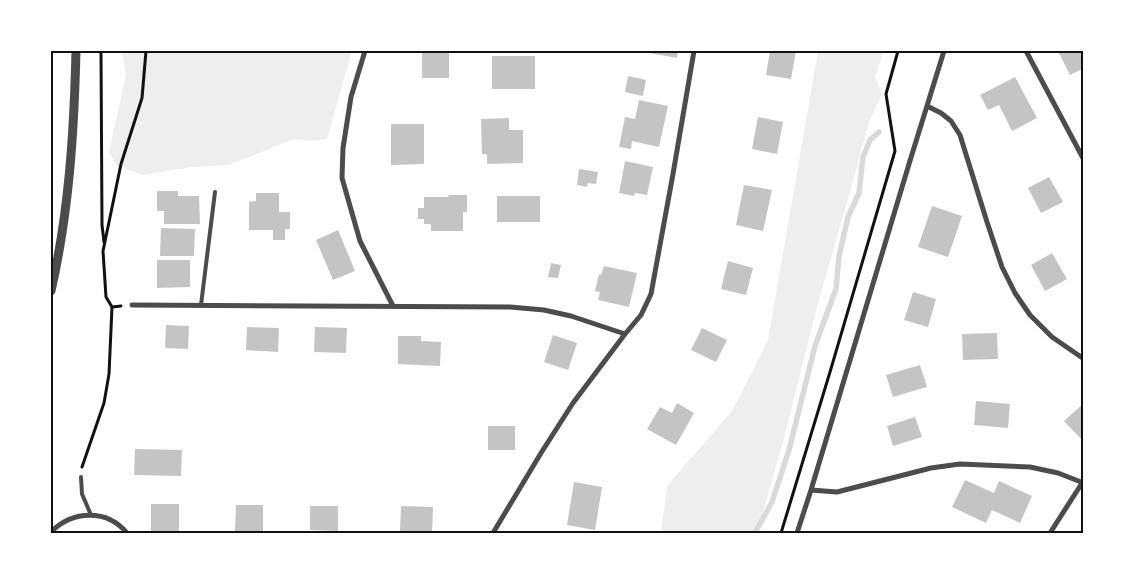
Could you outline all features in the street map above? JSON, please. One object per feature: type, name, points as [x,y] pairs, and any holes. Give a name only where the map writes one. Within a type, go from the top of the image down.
[{"type":"street","points":[[51,291],[66,214],[71,160],[76,51]]},
{"type":"street","points":[[365,51],[351,98],[343,148],[342,178],[360,241],[393,306]]},
{"type":"street","points":[[492,533],[572,403],[642,315],[651,294],[694,51]]},
{"type":"street","points":[[797,533],[812,490],[908,164],[944,51]]},
{"type":"street","points":[[1026,51],[1084,160]]},
{"type":"street","points":[[928,106],[951,121],[960,135],[999,258],[1015,293],[1030,315],[1052,337],[1084,359]]},
{"type":"street","points":[[132,305],[510,307],[544,310],[572,316],[625,334]]},
{"type":"street","points":[[812,490],[837,492],[930,468],[960,464],[1030,468],[1058,473],[1082,481],[1050,533]]},
{"type":"street","points":[[51,532],[76,516],[91,515],[108,518],[127,533]]},
{"type":"lane","points":[[201,305],[215,192]]},
{"type":"lane","points":[[81,478],[82,494],[91,515]]},
{"type":"path","points":[[101,51],[102,225],[105,245]]},
{"type":"path","points":[[781,533],[895,151],[886,94],[898,51]]},
{"type":"path","points":[[81,478],[81,470],[104,402],[109,374],[112,306],[106,297],[103,251],[121,164],[142,98],[146,52]]},
{"type":"path","points":[[112,306],[132,305]]},
{"type":"shaded area","points":[[122,51],[352,51],[327,139],[315,141],[294,139],[229,165],[192,167],[143,175],[117,166],[109,152],[126,75]]},
{"type":"shaded area","points":[[818,51],[884,51],[875,77],[882,94],[869,122],[815,314],[785,435],[757,533],[661,533],[667,486],[732,411],[768,340]]},
{"type":"building","points":[[422,51],[449,51],[449,78],[422,78]]},
{"type":"building","points":[[644,51],[678,51],[677,58]]},
{"type":"building","points":[[770,51],[796,51],[791,79],[766,75]]},
{"type":"building","points":[[1058,51],[1084,51],[1084,68],[1070,75]]},
{"type":"building","points":[[492,56],[535,56],[535,89],[492,89]]},
{"type":"building","points":[[628,76],[646,80],[643,96],[625,92]]},
{"type":"building","points":[[1015,77],[1037,118],[1012,131],[999,105],[988,110],[980,95]]},
{"type":"building","points":[[639,100],[668,106],[659,147],[632,141],[631,149],[619,147],[625,117],[635,119]]},
{"type":"building","points":[[758,117],[783,122],[777,154],[752,149]]},
{"type":"building","points":[[509,118],[509,130],[523,130],[523,163],[487,164],[487,154],[482,154],[481,119]]},
{"type":"building","points":[[391,124],[424,124],[424,164],[391,165]]},
{"type":"building","points":[[625,161],[653,167],[647,195],[635,193],[634,196],[619,193]]},
{"type":"building","points":[[579,169],[598,172],[596,184],[588,183],[587,187],[577,185]]},
{"type":"building","points":[[1049,177],[1063,202],[1041,213],[1028,188]]},
{"type":"building","points":[[744,185],[772,190],[763,231],[736,225]]},
{"type":"building","points":[[157,191],[178,191],[178,196],[199,196],[200,224],[164,224],[164,211],[157,211]]},
{"type":"building","points":[[256,193],[279,193],[279,212],[290,212],[290,229],[285,229],[285,240],[273,240],[273,230],[249,230],[249,202],[256,201]]},
{"type":"building","points":[[448,195],[467,195],[467,212],[463,212],[463,231],[431,231],[431,224],[424,224],[424,219],[418,219],[418,208],[424,208],[424,197],[449,197]]},
{"type":"building","points":[[497,196],[540,196],[540,222],[497,222]]},
{"type":"building","points":[[932,206],[962,216],[948,257],[918,247]]},
{"type":"building","points":[[161,228],[195,229],[194,256],[160,256]]},
{"type":"building","points":[[338,230],[355,271],[333,280],[316,240]]},
{"type":"building","points":[[1052,253],[1067,279],[1045,291],[1031,265]]},
{"type":"building","points":[[157,260],[190,260],[190,287],[157,288]]},
{"type":"building","points":[[728,261],[753,268],[746,295],[721,289]]},
{"type":"building","points":[[551,263],[561,265],[558,278],[548,277]]},
{"type":"building","points":[[604,266],[637,273],[629,307],[598,300],[600,292],[595,291],[599,274],[601,275]]},
{"type":"building","points":[[913,292],[936,299],[928,327],[904,320]]},
{"type":"building","points":[[166,325],[189,326],[188,349],[165,348]]},
{"type":"building","points":[[247,327],[279,328],[278,352],[246,350]]},
{"type":"building","points":[[315,327],[347,328],[346,353],[314,352]]},
{"type":"building","points":[[702,328],[727,340],[716,362],[691,350]]},
{"type":"building","points":[[997,333],[998,359],[963,360],[962,334]]},
{"type":"building","points":[[553,335],[577,343],[568,370],[544,362]]},
{"type":"building","points":[[398,336],[421,336],[421,341],[441,342],[440,366],[398,364]]},
{"type":"building","points":[[920,365],[927,387],[893,397],[886,375]]},
{"type":"building","points":[[976,401],[1010,404],[1008,428],[974,425]]},
{"type":"building","points":[[677,403],[694,413],[676,445],[647,429],[660,407],[672,413]]},
{"type":"building","points":[[1084,403],[1084,442],[1064,421]]},
{"type":"building","points":[[915,417],[922,437],[893,446],[887,426]]},
{"type":"building","points":[[488,426],[515,426],[515,450],[488,450]]},
{"type":"building","points":[[135,449],[182,450],[181,476],[134,475]]},
{"type":"building","points":[[965,480],[994,493],[999,481],[1032,496],[1020,523],[992,510],[986,523],[952,507]]},
{"type":"building","points":[[574,482],[602,487],[595,530],[567,525]]},
{"type":"building","points":[[151,504],[179,504],[179,532],[151,532]]},
{"type":"building","points":[[236,505],[263,505],[263,531],[235,531]]},
{"type":"building","points":[[310,506],[338,506],[338,531],[310,530]]},
{"type":"building","points":[[401,506],[433,507],[432,533],[400,533]]},
{"type":"waterway","points":[[755,533],[772,502],[789,450],[815,346],[836,289],[839,256],[848,217],[859,193],[863,157],[870,140],[879,132]]}]
